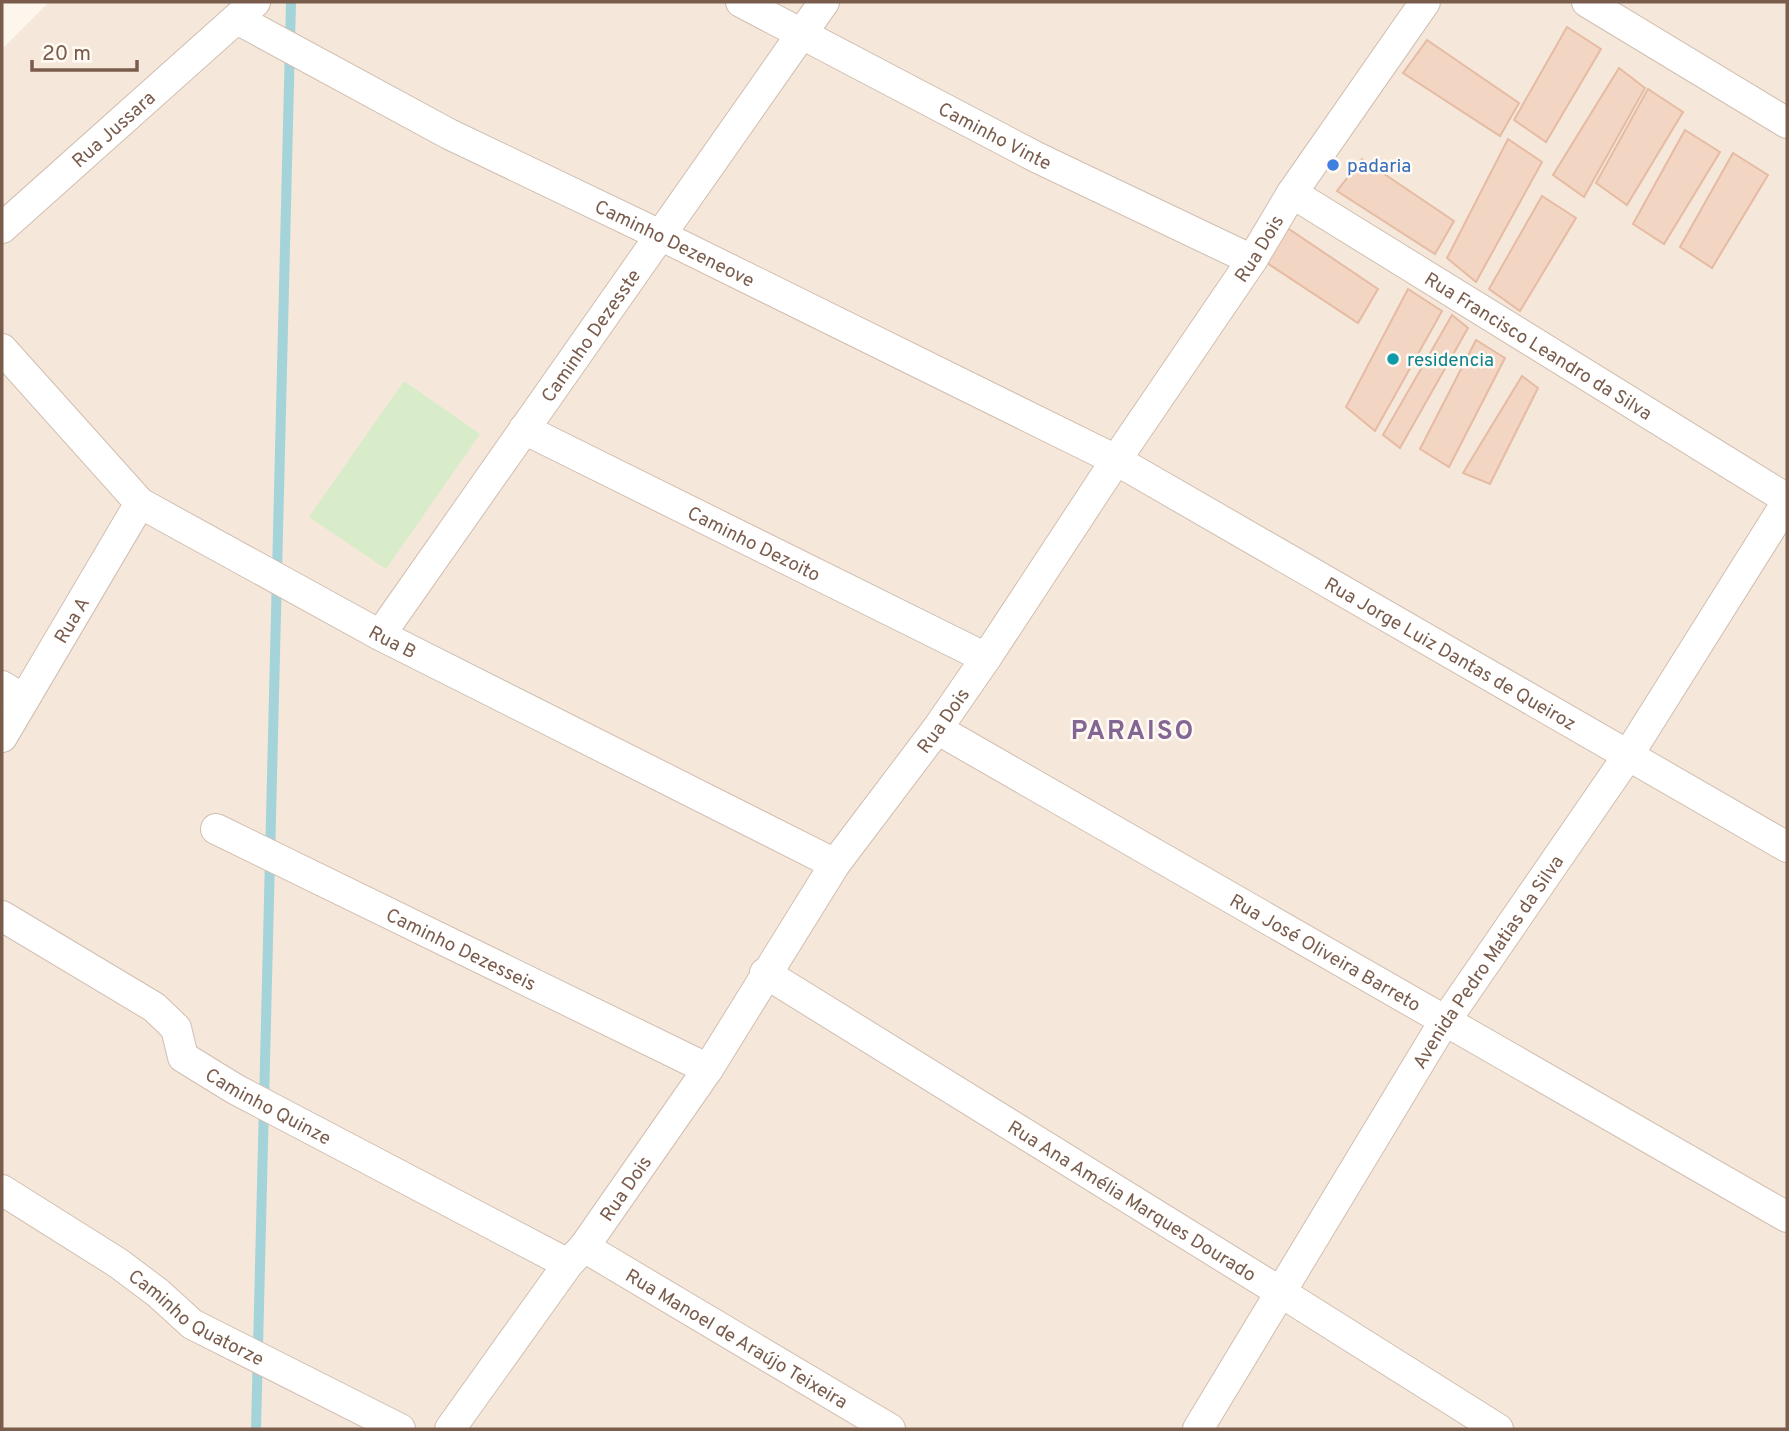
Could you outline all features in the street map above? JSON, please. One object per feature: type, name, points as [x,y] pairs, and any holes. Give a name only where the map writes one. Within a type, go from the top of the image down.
[{"type":"street","name":"Caminho Vinte","points":[[741,2],[1036,157],[1252,260]]},
{"type":"street","name":"Caminho Dezesste","points":[[380,635],[824,2]]},
{"type":"street","points":[[1587,2],[1787,123]]},
{"type":"street","name":"Rua Dois","points":[[450,1429],[708,1069],[835,864],[937,729],[986,658],[1252,260],[1292,192],[1421,3]]},
{"type":"street","name":"Rua Jussara","points":[[2,228],[246,10]]},
{"type":"street","name":"Caminho Dezeneove","points":[[246,10],[449,134],[1116,460]]},
{"type":"street","name":"Rua Francisco Leandro da Silva","points":[[1292,192],[1787,500]]},
{"type":"street","name":"Rua B","points":[[2,349],[140,503],[380,635],[835,864]]},
{"type":"street","name":"Caminho Dezoito","points":[[524,429],[986,658]]},
{"type":"street","name":"Rua Jorge Luiz Dantas de Queiroz","points":[[1116,460],[1787,847]]},
{"type":"street","name":"Avenida Pedro Matias da Silva","points":[[1198,1429],[1445,1021],[1628,756],[1787,500]]},
{"type":"street","name":"Rua A","points":[[2,737],[13,692],[140,503]]},
{"type":"street","name":"Rua José Oliveira Barreto","points":[[937,729],[1787,1217]]},
{"type":"street","name":"Caminho Dezesseis","points":[[216,829],[708,1069]]},
{"type":"street","name":"Caminho Quinze","points":[[2,916],[154,1007],[176,1028],[181,1054],[192,1064],[235,1089],[576,1256]]},
{"type":"street","name":"Rua Ana Amélia Marques Dourado","points":[[765,974],[1498,1429]]},
{"type":"street","name":"Caminho Quatorze","points":[[2,1190],[118,1263],[158,1293],[192,1324],[400,1429]]},
{"type":"street","name":"Rua Manoel de Araújo Teixeira","points":[[576,1256],[890,1429]]},
{"type":"shaded area","points":[[49,2],[1787,2],[1787,1429],[2,1429],[2,49]]},
{"type":"green space","points":[[404,381],[480,434],[386,569],[309,517]]},
{"type":"building","points":[[1567,27],[1601,49],[1546,142],[1514,120]]},
{"type":"building","points":[[1427,40],[1519,103],[1500,136],[1403,73]]},
{"type":"building","points":[[1619,68],[1645,88],[1584,197],[1553,175]]},
{"type":"building","points":[[1648,89],[1683,112],[1627,205],[1596,183]]},
{"type":"building","points":[[1685,130],[1720,152],[1664,244],[1633,224]]},
{"type":"building","points":[[1508,139],[1542,162],[1476,282],[1447,258]]},
{"type":"building","points":[[1733,153],[1768,175],[1712,268],[1680,247]]},
{"type":"building","points":[[1362,159],[1454,221],[1435,254],[1337,191]]},
{"type":"building","name":"residencia","points":[[1542,196],[1576,218],[1520,311],[1489,289]]},
{"type":"building","name":"residencia","points":[[1286,227],[1378,289],[1358,323],[1261,259]]},
{"type":"building","name":"residencia","points":[[1408,289],[1442,311],[1375,431],[1346,407]]},
{"type":"building","name":"residencia","points":[[1452,315],[1468,328],[1400,448],[1383,435]]},
{"type":"building","name":"residencia","points":[[1476,340],[1505,358],[1449,467],[1420,449]]},
{"type":"building","name":"residencia","points":[[1522,376],[1538,388],[1490,484],[1463,473]]},
{"type":"waterway","points":[[256,1429],[291,2]]},
{"type":"place","name":"padaria","points":[[1333,165]]},
{"type":"place","name":"residencia","points":[[1393,359]]},
{"type":"district","name":"PARAISO","points":[[1133,730]]}]
